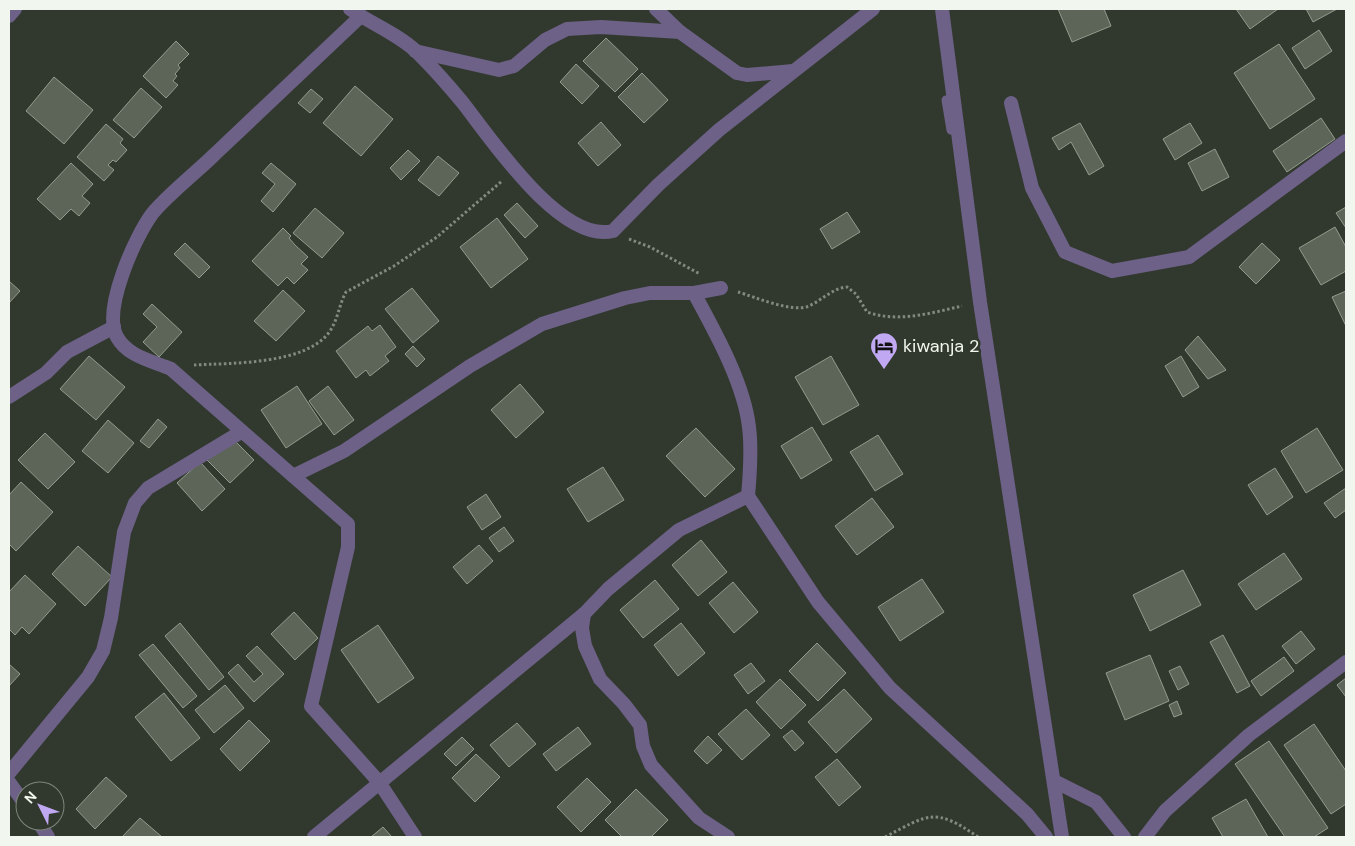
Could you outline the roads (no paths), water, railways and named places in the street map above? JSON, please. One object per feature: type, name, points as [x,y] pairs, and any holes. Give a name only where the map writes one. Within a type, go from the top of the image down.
[{"type":"street","points":[[9,16],[15,9]]},
{"type":"street","points":[[656,9],[680,32],[737,73],[747,75],[794,71]]},
{"type":"street","points":[[415,837],[379,782],[311,706],[348,547],[348,524],[171,369],[136,355],[116,337],[114,307],[119,282],[153,214],[356,12],[391,33],[415,51],[464,104],[514,171],[565,217],[595,232],[613,231],[658,185],[719,130],[873,9]]},
{"type":"street","points":[[942,9],[980,302],[1062,837]]},
{"type":"street","points":[[415,51],[499,70],[514,66],[545,40],[568,29],[593,27],[680,32]]},
{"type":"street","points":[[1011,103],[1032,188],[1065,252],[1112,272],[1190,256],[1346,141]]},
{"type":"street","points":[[293,476],[344,451],[470,366],[542,324],[625,298],[650,293],[694,293],[721,288]]},
{"type":"street","points":[[694,293],[724,353],[745,405],[749,428],[748,496],[818,602],[890,688],[1027,814],[1046,837]]},
{"type":"street","points":[[9,397],[46,373],[68,352],[114,327]]},
{"type":"street","points":[[9,773],[88,677],[103,651],[111,618],[124,532],[135,503],[148,488],[241,432]]},
{"type":"street","points":[[314,837],[584,614],[608,589],[679,530],[748,496]]},
{"type":"street","points":[[584,614],[582,628],[585,646],[600,679],[640,724],[647,758],[699,818],[728,837]]},
{"type":"street","points":[[1145,837],[1165,811],[1249,735],[1346,662]]},
{"type":"street","points":[[1054,781],[1096,802],[1124,837]]},
{"type":"lane","points":[[946,100],[1007,476]]},
{"type":"place","name":"kiwanja 2","points":[[884,370]]}]
